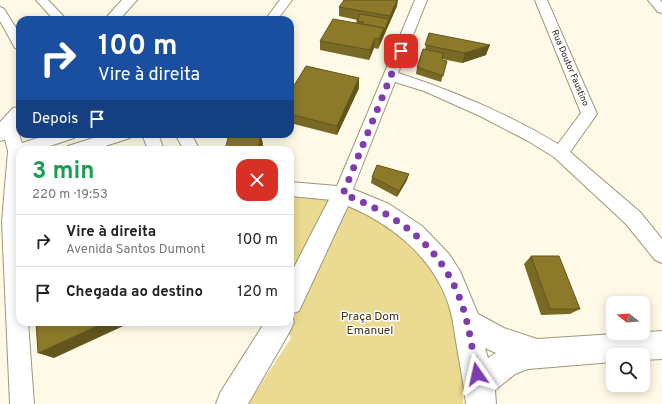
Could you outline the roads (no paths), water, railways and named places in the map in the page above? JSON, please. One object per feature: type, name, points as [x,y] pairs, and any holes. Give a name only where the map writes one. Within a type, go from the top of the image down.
[{"type":"main road","points":[[115,16],[130,0]]},
{"type":"main road","points":[[294,294],[343,194],[362,201],[403,224],[426,245],[444,267],[460,299],[466,322],[480,396]]},
{"type":"main road","points":[[466,322],[498,340],[537,353]]},
{"type":"main road","points":[[231,404],[276,326]]},
{"type":"main road","points":[[480,396],[494,370],[503,364],[525,355],[662,345]]},
{"type":"street","points":[[42,0],[57,16]]},
{"type":"street","points":[[274,16],[286,0]]},
{"type":"street","points":[[294,189],[343,194],[392,76],[421,0]]},
{"type":"street","name":"Rua Doutor Faustino","points":[[541,0],[589,114],[560,153]]},
{"type":"street","points":[[654,0],[662,10]]},
{"type":"street","points":[[0,11],[16,38]]},
{"type":"street","points":[[392,76],[429,88],[485,112],[534,137],[560,153],[633,218],[662,254]]},
{"type":"street","points":[[10,124],[16,151],[11,222],[16,305]]},
{"type":"street","points":[[31,146],[56,138]]},
{"type":"street","points":[[96,146],[123,140]]},
{"type":"street","points":[[17,326],[22,404]]},
{"type":"park label","name":"Praça Dom Emanuel","points":[[370,324]]}]
